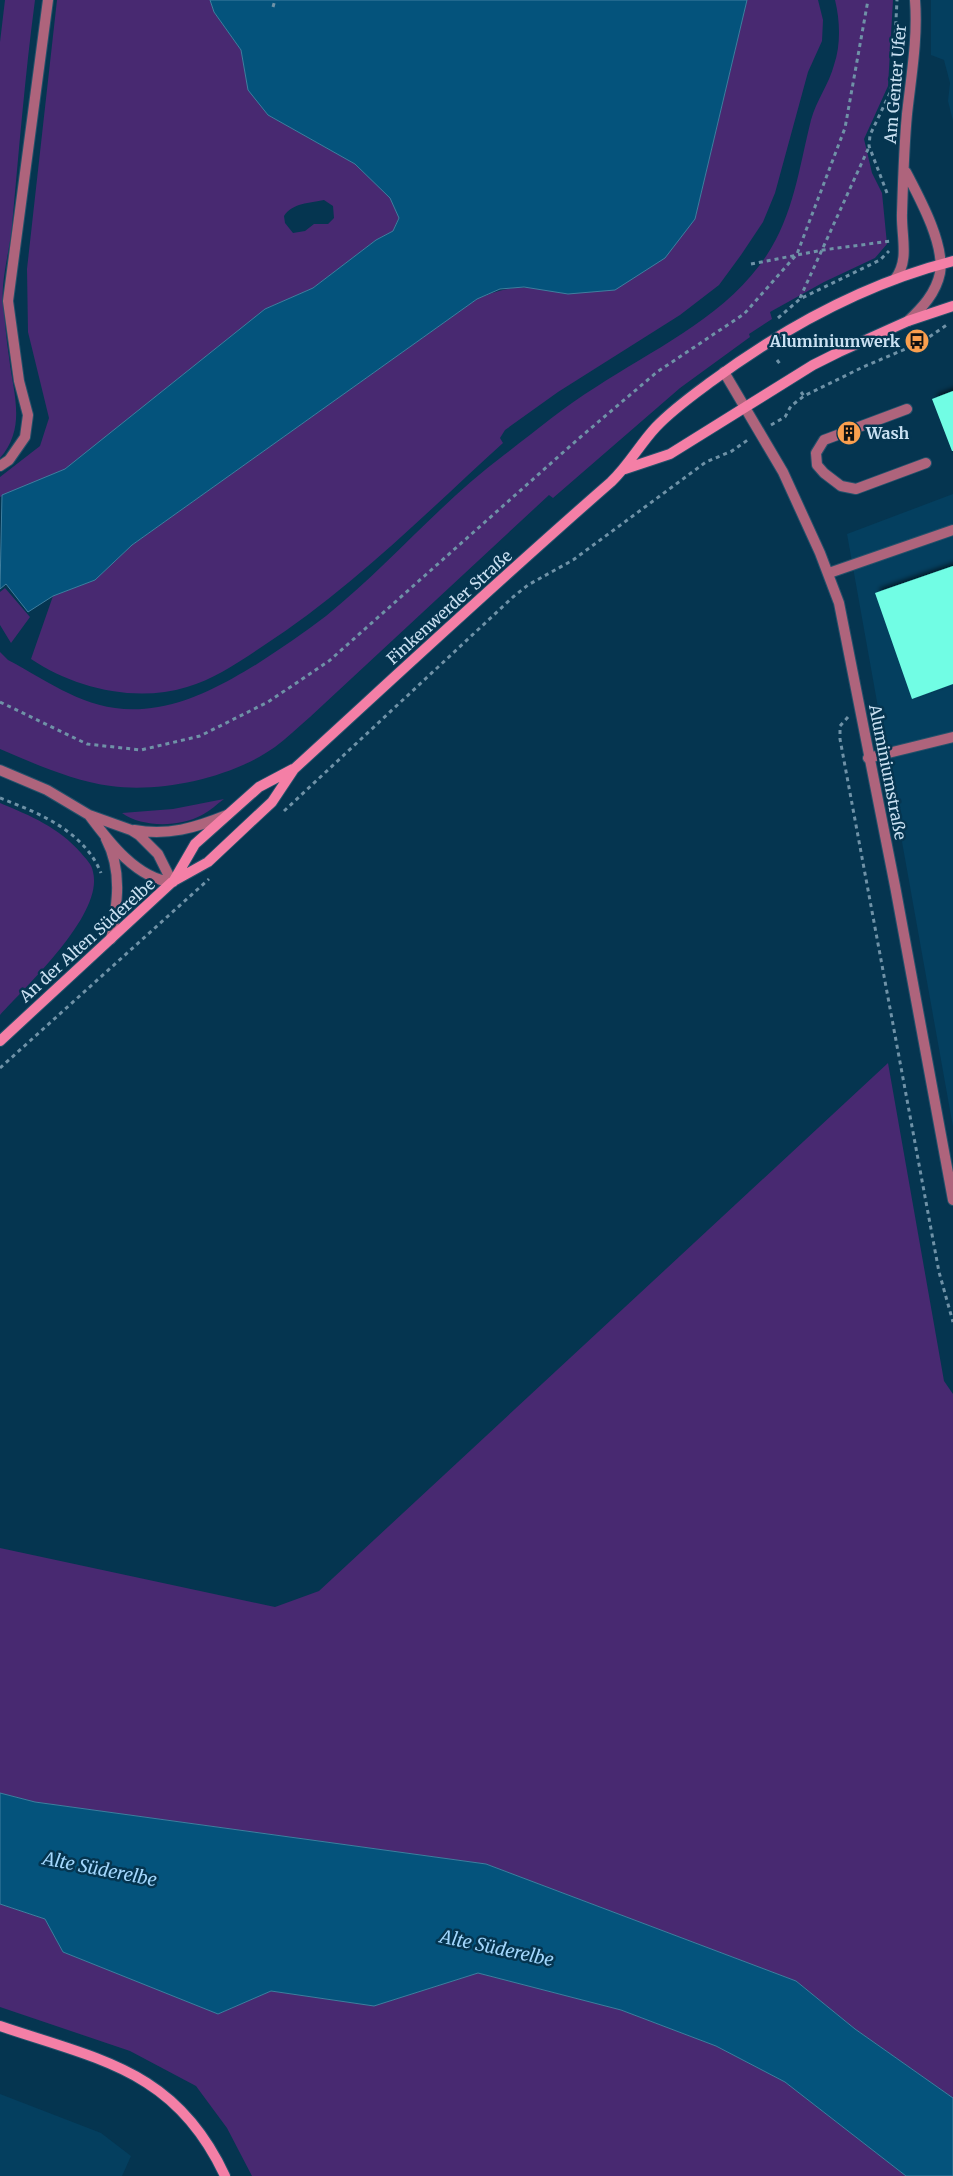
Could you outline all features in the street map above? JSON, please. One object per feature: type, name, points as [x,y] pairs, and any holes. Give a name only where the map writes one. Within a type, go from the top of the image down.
[{"type":"main road","name":"Finkenwerder Straße","points":[[172,882],[208,862],[272,802],[294,769],[539,545],[626,469],[655,428],[682,404],[724,372],[800,323],[895,279],[953,261]]},
{"type":"main road","name":"Finkenwerder Straße","points":[[626,469],[670,454],[813,365],[908,321],[953,306]]},
{"type":"main road","name":"Finkenwerder Straße","points":[[172,882],[195,844],[259,787],[294,769]]},
{"type":"main road","name":"An der Alten Süderelbe","points":[[0,1041],[172,882]]},
{"type":"main road","points":[[0,2026],[96,2058],[139,2076],[187,2115],[211,2148],[225,2176]]},
{"type":"street","points":[[0,466],[9,460],[25,437],[28,415],[19,381],[8,300],[48,0]]},
{"type":"street","name":"Am Genter Ufer","points":[[895,279],[901,272],[904,255],[902,216],[905,143],[913,61],[915,0]]},
{"type":"street","name":"Am Genter Ufer","points":[[905,171],[927,215],[941,264]]},
{"type":"street","points":[[908,321],[929,298],[938,280],[941,264]]},
{"type":"street","name":"Aluminiumstraße","points":[[724,372],[746,406],[791,489],[829,573],[839,603],[868,758],[895,886],[953,1200]]},
{"type":"street","points":[[907,409],[824,440],[816,453],[817,465],[840,486],[851,489],[864,487],[926,462]]},
{"type":"street","points":[[829,573],[953,530]]},
{"type":"street","points":[[868,758],[953,736]]},
{"type":"street","points":[[0,770],[47,790],[89,815],[131,830],[154,834],[173,832],[227,815]]},
{"type":"street","points":[[89,815],[102,832],[142,873],[159,880],[172,882]]},
{"type":"street","points":[[131,830],[158,854],[172,882]]},
{"type":"street","points":[[102,832],[112,855],[118,888],[111,939]]},
{"type":"path","points":[[273,7],[275,0]]},
{"type":"path","points":[[0,702],[86,744],[141,750],[200,736],[268,702],[329,661],[540,472],[658,372],[744,314],[797,254],[845,128],[868,0]]},
{"type":"path","points":[[800,299],[824,250],[869,146],[870,135],[890,93],[893,79],[897,0]]},
{"type":"path","points":[[869,146],[888,198]]},
{"type":"path","points":[[774,322],[800,299],[887,255],[892,240],[891,232]]},
{"type":"path","points":[[751,264],[797,254],[892,240]]},
{"type":"path","points":[[277,818],[528,585],[573,560],[706,462],[732,451],[784,417],[790,406],[804,396],[863,367],[922,342],[953,322]]},
{"type":"path","points":[[801,392],[804,396]]},
{"type":"path","points":[[840,726],[840,739],[939,1272],[953,1322]]},
{"type":"path","points":[[0,798],[56,822],[85,849],[99,867],[102,875],[101,886],[118,888]]},
{"type":"path","points":[[0,1068],[211,877]]},
{"type":"shaded area","points":[[5,0],[35,0],[12,226],[3,292],[16,422],[8,446],[0,458],[0,42]]},
{"type":"shaded area","points":[[57,0],[210,0],[214,12],[241,50],[246,79],[268,115],[355,164],[391,198],[399,217],[393,231],[376,240],[313,288],[265,309],[65,469],[0,497],[0,477],[40,446],[49,418],[28,332],[27,269]],"holes":[[[324,200],[333,206],[334,218],[328,224],[314,224],[305,231],[293,233],[285,223],[284,216],[296,206]]]},
{"type":"shaded area","points":[[747,0],[818,0],[823,20],[822,41],[808,72],[775,193],[763,222],[719,285],[680,315],[558,392],[505,430],[500,438],[503,443],[357,575],[295,624],[217,675],[197,684],[167,692],[126,693],[86,685],[66,678],[31,659],[53,596],[95,580],[132,545],[477,299],[512,288],[542,289],[568,294],[695,219]]},
{"type":"shaded area","points":[[835,0],[893,0],[888,86],[864,139],[872,173],[882,193],[887,244],[875,258],[824,282],[770,312],[772,319],[749,334],[750,337],[680,388],[553,498],[549,495],[310,717],[279,744],[258,758],[239,767],[197,780],[175,785],[131,788],[97,784],[83,780],[54,771],[0,749],[0,652],[8,660],[61,690],[96,704],[115,708],[136,709],[158,707],[197,696],[234,678],[257,664],[326,616],[349,597],[458,493],[549,420],[584,395],[704,319],[724,303],[759,266],[780,232],[787,214],[798,177],[811,120],[832,72],[838,49],[839,32]]},
{"type":"shaded area","points":[[931,0],[953,0],[953,121],[948,101],[950,83],[944,60],[931,55]]},
{"type":"shaded area","points":[[953,494],[953,1127],[847,534]]},
{"type":"shaded area","points":[[5,588],[30,617],[11,643],[0,625],[0,592]]},
{"type":"shaded area","points":[[224,799],[202,815],[173,824],[140,821],[122,813],[173,809]]},
{"type":"shaded area","points":[[0,803],[44,823],[72,844],[91,866],[93,889],[87,908],[76,928],[44,968],[0,1015]]},
{"type":"shaded area","points":[[888,1063],[944,1381],[953,1394],[953,2098],[855,2029],[796,1981],[486,1864],[35,1802],[0,1793],[0,1548],[275,1607],[319,1591]]},
{"type":"shaded area","points":[[0,1904],[45,1919],[63,1952],[218,2014],[271,1991],[374,2006],[478,1973],[621,2010],[716,2046],[785,2082],[906,2176],[252,2176],[227,2128],[196,2086],[130,2051],[0,2007]]},
{"type":"shaded area","points":[[0,2094],[101,2133],[131,2156],[122,2176],[0,2176]]},
{"type":"water","points":[[210,0],[747,0],[695,219],[665,258],[615,290],[568,294],[524,287],[500,289],[477,299],[132,545],[95,580],[53,596],[28,612],[6,584],[0,589],[2,495],[65,469],[265,309],[313,288],[376,240],[393,231],[399,218],[390,198],[355,164],[268,115],[248,90],[241,50],[214,12]]},
{"type":"water","name":"Alte Süderelbe","points":[[0,1793],[35,1802],[486,1864],[796,1981],[855,2029],[953,2098],[953,2176],[906,2176],[785,2082],[716,2046],[621,2010],[478,1973],[374,2006],[271,1991],[218,2014],[63,1952],[45,1919],[0,1904]]},
{"type":"building","points":[[953,391],[953,451],[952,451],[932,399]]},
{"type":"building","points":[[953,566],[953,684],[912,699],[875,593]]},
{"type":"place","name":"Aluminiumwerk","points":[[917,341]]},
{"type":"place","name":"Wash","points":[[849,433]]}]
